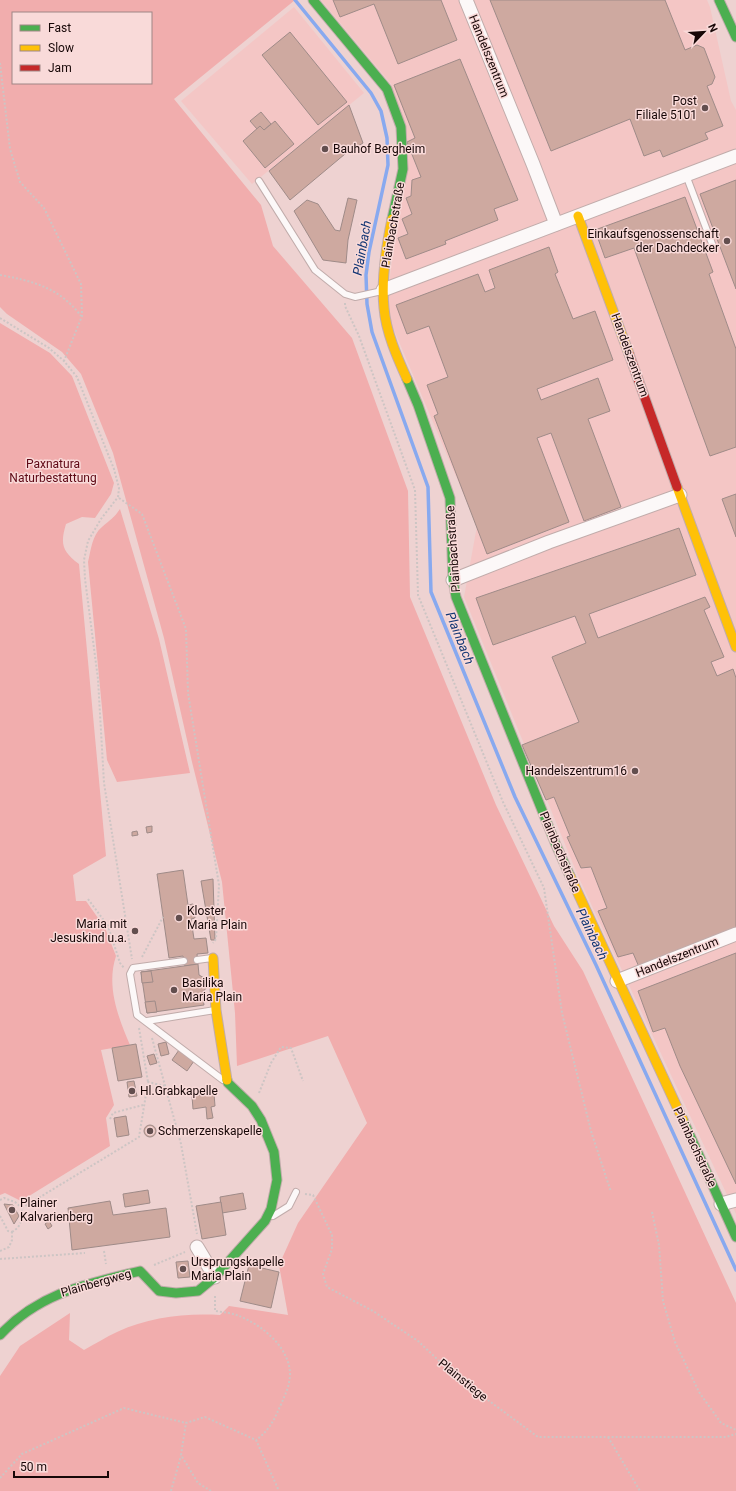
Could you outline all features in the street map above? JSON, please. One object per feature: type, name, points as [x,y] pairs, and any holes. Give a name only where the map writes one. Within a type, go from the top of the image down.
[{"type":"street","name":"Plainbachstraße","points":[[313,0],[387,89],[401,127],[403,168],[387,245],[380,291],[396,354],[418,405],[450,498],[453,580],[462,611],[556,845],[736,1237]]},
{"type":"street","name":"Handelszentrum","points":[[466,0],[556,224]]},
{"type":"street","points":[[719,0],[736,37]]},
{"type":"street","points":[[380,291],[736,156]]},
{"type":"street","name":"Handelszentrum","points":[[578,216],[628,347],[680,495],[736,647]]},
{"type":"street","points":[[453,580],[549,542],[680,495]]},
{"type":"street","name":"Handelszentrum","points":[[618,981],[736,934]]},
{"type":"street","points":[[213,958],[216,1010],[228,1083]]},
{"type":"street","name":"Plainbergweg","points":[[0,1335],[10,1323],[30,1308],[62,1292],[140,1271],[159,1292],[176,1293],[198,1291],[215,1276],[265,1221],[274,1199],[277,1166],[270,1138],[252,1106],[228,1083]]},
{"type":"street","points":[[721,1204],[736,1200]]},
{"type":"street","points":[[198,1243],[215,1276]]},
{"type":"lane","points":[[686,175],[714,249]]},
{"type":"lane","points":[[259,181],[315,270],[345,294],[355,297],[380,291]]},
{"type":"lane","points":[[197,960],[213,958]]},
{"type":"lane","points":[[184,961],[135,967],[130,974],[137,1015],[228,1083]]},
{"type":"lane","points":[[147,1021],[216,1010]]},
{"type":"lane","points":[[265,1221],[289,1206],[296,1192]]},
{"type":"path","points":[[0,63],[10,149],[20,182],[44,208],[81,284],[82,316],[64,361]]},
{"type":"path","points":[[0,275],[33,282],[57,292],[73,305],[82,316]]},
{"type":"path","points":[[345,294],[345,306],[359,336],[415,490],[418,595],[503,802],[544,888],[562,1012],[591,1131],[611,1192]]},
{"type":"path","points":[[0,318],[49,348],[64,361],[77,377],[114,469],[119,488],[118,497],[101,519],[88,542],[84,560],[85,579],[98,679],[104,783],[135,967]]},
{"type":"path","points":[[118,497],[142,514],[186,629],[188,693],[219,885],[216,939],[212,943],[213,958]]},
{"type":"path","points":[[88,899],[108,926],[120,963],[130,974]]},
{"type":"path","points":[[135,967],[164,917]]},
{"type":"path","points":[[22,1208],[139,1137],[143,1105],[148,1082],[137,1015]]},
{"type":"path","points":[[140,1271],[198,1243],[181,1144],[147,1021]]},
{"type":"path","points":[[252,1106],[256,1101],[271,1063],[282,1047],[291,1048],[303,1081]]},
{"type":"path","points":[[148,1082],[165,1086]]},
{"type":"path","points":[[110,1119],[113,1113],[143,1105]]},
{"type":"path","name":"Plainstiege","points":[[296,1192],[313,1195],[332,1235],[332,1249],[323,1274],[327,1287],[373,1311],[418,1341],[454,1375],[538,1437],[726,1437],[736,1434]]},
{"type":"path","points":[[0,1200],[4,1198],[15,1202],[22,1208]]},
{"type":"path","points":[[12,1232],[18,1229],[21,1223],[22,1208]]},
{"type":"path","points":[[652,1212],[659,1244],[662,1301],[674,1342],[699,1392],[721,1423],[736,1430]]},
{"type":"path","points":[[0,1216],[8,1231],[12,1232]]},
{"type":"path","points":[[0,1251],[9,1247],[12,1240],[12,1232]]},
{"type":"path","points":[[104,1251],[105,1260]]},
{"type":"path","points":[[0,1259],[85,1253]]},
{"type":"path","points":[[215,1276],[215,1311],[238,1316],[258,1325],[273,1338],[285,1354],[290,1372],[288,1388],[272,1424],[264,1434],[256,1440]]},
{"type":"path","points":[[0,1478],[22,1454],[124,1408],[186,1423],[205,1417],[256,1440],[279,1491]]},
{"type":"path","points":[[171,1491],[181,1455],[186,1423]]},
{"type":"path","points":[[608,1437],[640,1491]]},
{"type":"path","points":[[181,1455],[198,1483],[211,1491]]},
{"type":"shaded area","points":[[321,0],[707,0],[710,7],[731,101],[736,110],[736,1214],[578,876],[464,597],[477,526],[386,311],[406,139],[391,84]]},
{"type":"shaded area","points":[[294,7],[364,93],[252,184],[181,101]]},
{"type":"green space","points":[[0,0],[295,0],[174,99],[261,205],[273,246],[352,338],[408,491],[410,597],[496,805],[554,926],[583,971],[736,1303],[736,1491],[0,1491],[0,1376],[20,1346],[70,1313],[69,1340],[84,1350],[117,1332],[142,1323],[167,1317],[220,1315],[229,1306],[288,1315],[279,1265],[298,1223],[367,1123],[328,1036],[237,1066],[235,1013],[222,882],[192,762],[164,638],[113,453],[81,374],[62,352],[7,314],[0,307]]},
{"type":"green space","points":[[0,323],[50,353],[72,376],[114,483],[111,494],[95,518],[82,517],[66,524],[63,542],[66,551],[79,564],[106,856],[73,875],[76,901],[86,901],[105,928],[116,956],[113,967],[113,990],[121,1024],[130,1045],[101,1050],[114,1105],[106,1118],[110,1146],[21,1201],[5,1193],[0,1195]]},
{"type":"green space","name":"Paxnatura Naturbestattung","points":[[120,509],[159,639],[190,773],[117,782],[107,760],[88,562],[92,543],[96,534],[114,517]]},
{"type":"building","points":[[333,0],[441,0],[457,40],[398,64],[374,4],[340,17]]},
{"type":"building","points":[[490,0],[665,0],[685,50],[697,45],[704,48],[715,77],[712,84],[707,86],[723,126],[705,133],[708,139],[663,157],[660,150],[644,156],[630,119],[551,151]]},
{"type":"building","points":[[290,32],[347,102],[318,125],[262,55]]},
{"type":"building","points":[[460,59],[518,200],[494,209],[498,220],[445,241],[446,244],[406,259],[398,238],[408,234],[402,219],[412,214],[406,198],[411,196],[412,180],[421,177],[407,142],[415,138],[394,85]]},
{"type":"building","name":"Bauhof Bergheim","points":[[349,105],[363,143],[345,154],[290,200],[269,171]]},
{"type":"building","points":[[261,112],[271,124],[264,130],[260,126],[257,129],[250,121]]},
{"type":"building","points":[[275,121],[294,144],[265,168],[243,141],[260,126],[264,130]]},
{"type":"building","name":"Einkaufsgenossenschaft der Dachdecker","points":[[736,180],[736,289],[700,194]]},
{"type":"building","points":[[685,197],[713,272],[709,274],[736,349],[736,447],[710,456],[634,248],[605,258],[595,230]]},
{"type":"building","points":[[348,198],[357,200],[348,240],[346,263],[323,260],[294,211],[307,200],[318,204],[335,230],[340,231]]},
{"type":"building","points":[[549,247],[558,272],[555,274],[573,319],[595,311],[613,360],[537,389],[541,400],[598,378],[610,411],[588,419],[621,507],[584,521],[551,433],[537,438],[569,522],[487,554],[434,416],[438,414],[427,385],[448,377],[429,326],[407,334],[396,305],[478,274],[485,292],[495,288],[489,270]]},
{"type":"building","points":[[736,494],[736,537],[722,499]]},
{"type":"building","name":"Handelszentrum16","points":[[679,528],[696,575],[589,614],[598,638],[705,597],[710,607],[704,610],[724,657],[711,662],[717,676],[733,669],[736,678],[736,930],[639,967],[633,953],[618,957],[598,911],[607,908],[591,867],[581,868],[567,837],[570,836],[554,797],[546,800],[522,745],[579,722],[552,657],[586,643],[575,616],[493,645],[476,598]]},
{"type":"building","points":[[152,826],[152,832],[147,833],[146,827]]},
{"type":"building","points":[[137,831],[138,835],[132,836],[132,832]]},
{"type":"building","name":"Kloster Maria Plain","points":[[183,870],[188,905],[193,904],[195,918],[191,919],[194,939],[206,938],[208,953],[197,954],[198,964],[185,966],[183,956],[169,958],[157,874]]},
{"type":"building","points":[[213,879],[215,940],[211,940],[201,881]]},
{"type":"building","points":[[736,953],[736,1184],[680,1066],[665,1028],[653,1032],[638,991]]},
{"type":"building","name":"Basilika Maria Plain","points":[[198,964],[199,975],[206,979],[207,987],[202,993],[204,1005],[147,1013],[141,972]]},
{"type":"building","points":[[151,971],[153,982],[142,983],[141,972]]},
{"type":"building","points":[[155,1001],[157,1012],[147,1013],[145,1002]]},
{"type":"building","points":[[166,1042],[169,1054],[161,1056],[158,1044]]},
{"type":"building","points":[[136,1044],[142,1077],[118,1081],[112,1048]]},
{"type":"building","points":[[179,1050],[194,1061],[187,1071],[172,1060]]},
{"type":"building","points":[[154,1054],[157,1063],[150,1065],[147,1056]]},
{"type":"building","name":"Hl.Grabkapelle","points":[[134,1081],[137,1096],[129,1097],[127,1082]]},
{"type":"building","points":[[214,1094],[215,1106],[211,1107],[213,1118],[207,1119],[206,1107],[193,1109],[192,1096]]},
{"type":"building","points":[[126,1116],[129,1135],[117,1137],[114,1118]]},
{"type":"building","name":"Schmerzenskapelle","points":[[148,1125],[152,1125],[156,1131],[152,1137],[148,1137],[144,1133],[144,1129]]},
{"type":"building","points":[[148,1190],[150,1203],[125,1207],[123,1194]]},
{"type":"building","points":[[243,1193],[246,1209],[222,1213],[220,1197]]},
{"type":"building","points":[[110,1201],[113,1215],[166,1208],[170,1237],[72,1250],[68,1208]]},
{"type":"building","points":[[221,1202],[226,1235],[202,1239],[196,1206]]},
{"type":"building","name":"Plainer Kalvarienberg","points":[[4,1204],[13,1205],[19,1216],[14,1224]]},
{"type":"building","points":[[49,1221],[52,1226],[48,1229],[45,1224]]},
{"type":"building","name":"Ursprungskapelle Maria Plain","points":[[188,1261],[190,1277],[178,1278],[176,1262]]},
{"type":"building","points":[[249,1265],[279,1272],[271,1308],[240,1301]]},
{"type":"waterway","name":"Plainbach","points":[[295,0],[371,93],[381,111],[387,138],[388,165],[369,252],[366,275],[367,304],[372,332],[428,487],[431,592],[515,797],[596,965],[736,1270]]},
{"type":"traffic: fast","points":[[313,0],[387,89],[401,127],[403,169],[392,219]]},
{"type":"traffic: fast","points":[[719,0],[736,37]]},
{"type":"traffic: fast","points":[[407,379],[418,405],[450,498],[453,580],[456,597],[556,845],[570,876]]},
{"type":"traffic: fast","points":[[0,1335],[31,1309],[64,1292],[140,1271],[159,1291],[176,1293],[198,1291],[215,1277],[265,1221],[271,1209],[277,1180],[274,1152],[261,1120],[252,1106],[228,1083],[227,1080]]},
{"type":"traffic: fast","points":[[683,1120],[736,1237]]},
{"type":"traffic: slow","points":[[578,216],[629,354]]},
{"type":"traffic: slow","points":[[392,219],[383,286],[384,308],[390,335],[407,379]]},
{"type":"traffic: slow","points":[[677,487],[736,647]]},
{"type":"traffic: slow","points":[[570,876],[683,1120]]},
{"type":"traffic: slow","points":[[213,958],[216,1010],[227,1080]]},
{"type":"traffic: jam","points":[[629,354],[677,487]]},
{"type":"place","name":"Post Filiale 5101","points":[[705,108]]},
{"type":"place","name":"Bauhof Bergheim","points":[[325,149]]},
{"type":"place","name":"Einkaufsgenossenschaft der Dachdecker","points":[[727,241]]},
{"type":"place","name":"Handelszentrum16","points":[[635,771]]},
{"type":"place","name":"Kloster Maria Plain","points":[[179,918]]},
{"type":"place","name":"Maria mit Jesuskind u.a.","points":[[135,931]]},
{"type":"place","name":"Basilika Maria Plain","points":[[174,990]]},
{"type":"place","name":"Hl.Grabkapelle","points":[[132,1091]]},
{"type":"place","name":"Schmerzenskapelle","points":[[150,1131]]},
{"type":"place","name":"Plainer Kalvarienberg","points":[[12,1210]]},
{"type":"place","name":"Ursprungskapelle Maria Plain","points":[[183,1269]]}]
